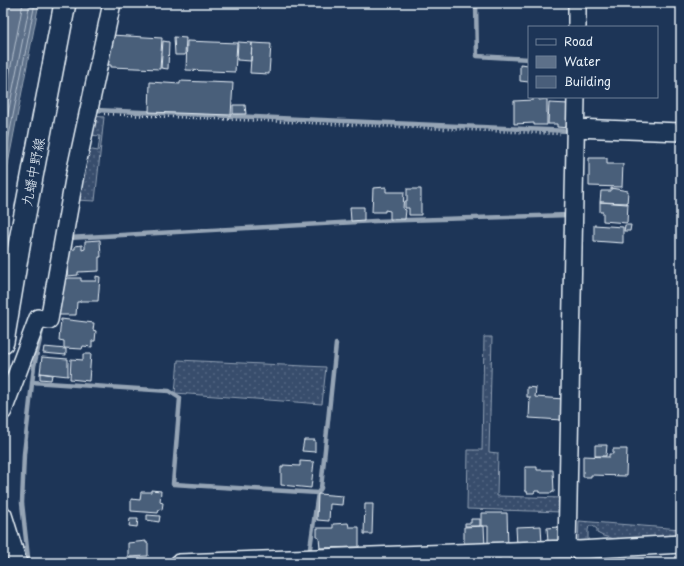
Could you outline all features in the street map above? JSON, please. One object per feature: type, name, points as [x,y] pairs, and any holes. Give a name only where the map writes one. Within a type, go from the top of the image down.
[{"type":"main road","name":"九蟠中野線","points":[[3,342],[20,240],[64,3]]},
{"type":"street","points":[[3,411],[38,318],[49,320],[76,174],[112,3]]},
{"type":"street","points":[[577,26],[578,3]]},
{"type":"street","points":[[574,552],[578,130],[576,98]]},
{"type":"street","points":[[578,130],[681,132]]},
{"type":"street","points":[[3,515],[18,563]]},
{"type":"street","points":[[179,563],[574,552],[681,544]]},
{"type":"path","points":[[89,113],[578,130]]},
{"type":"shaded area","points":[[92,116],[104,117],[95,201],[75,200]],"holes":[[[90,135],[100,136],[98,151],[87,149]]]},
{"type":"shaded area","points":[[484,337],[492,337],[489,452],[498,453],[497,496],[562,498],[562,512],[467,509],[468,450],[482,450]]},
{"type":"shaded area","points":[[178,360],[326,367],[322,404],[175,393]]},
{"type":"shaded area","points":[[579,521],[681,529],[681,540],[635,544],[603,536],[597,533],[597,529],[593,526],[589,526],[588,545],[578,544]]},
{"type":"water","points":[[3,3],[39,3],[3,190]]},
{"type":"building","points":[[111,35],[162,38],[160,69],[111,67],[111,65],[108,65]]},
{"type":"building","points":[[174,37],[186,38],[185,55],[175,55]]},
{"type":"building","points":[[163,41],[169,42],[168,69],[161,68]]},
{"type":"building","points":[[187,41],[237,43],[235,72],[186,70]]},
{"type":"building","points":[[238,42],[252,43],[251,61],[237,60]]},
{"type":"building","points":[[252,43],[271,44],[269,74],[250,73]]},
{"type":"building","points":[[520,64],[528,65],[528,82],[520,81]]},
{"type":"building","points":[[180,81],[233,83],[231,115],[149,112],[150,82],[180,84]]},
{"type":"building","points":[[533,98],[539,98],[539,100],[547,99],[547,125],[534,125],[534,123],[514,124],[514,101],[533,100]]},
{"type":"building","points":[[549,103],[569,104],[569,128],[557,127],[557,124],[548,124]]},
{"type":"building","points":[[233,105],[245,105],[246,114],[233,114]]},
{"type":"building","points":[[589,158],[607,158],[607,164],[623,164],[622,187],[589,186]]},
{"type":"building","points":[[386,187],[386,192],[404,192],[403,209],[406,210],[405,219],[390,219],[390,211],[385,210],[385,212],[372,212],[373,188]]},
{"type":"building","points":[[611,188],[628,191],[627,204],[600,202],[601,191],[611,191]]},
{"type":"building","points":[[407,189],[421,189],[421,215],[409,215],[409,208],[405,208],[405,201],[407,201]]},
{"type":"building","points":[[600,202],[628,203],[627,223],[603,221],[603,212],[600,212]]},
{"type":"building","points":[[350,207],[364,207],[364,220],[351,221]]},
{"type":"building","points":[[594,225],[623,227],[623,243],[594,241]]},
{"type":"building","points":[[625,225],[631,225],[630,231],[624,231]]},
{"type":"building","points":[[100,240],[101,257],[99,257],[99,271],[78,272],[78,275],[68,276],[65,250],[75,249],[75,246],[82,245],[82,250],[85,249],[85,241]]},
{"type":"building","points":[[96,276],[100,277],[98,301],[77,302],[76,315],[58,315],[60,278],[81,278],[81,281],[96,281]]},
{"type":"building","points":[[61,319],[94,323],[93,330],[96,331],[95,341],[92,341],[92,347],[83,346],[82,349],[64,348],[64,341],[59,340]]},
{"type":"building","points":[[44,347],[66,349],[66,355],[43,353]]},
{"type":"building","points":[[83,354],[91,354],[89,381],[70,379],[71,359],[83,360]]},
{"type":"building","points":[[42,357],[68,359],[68,376],[40,373]]},
{"type":"building","points":[[40,373],[52,375],[51,380],[40,379]]},
{"type":"building","points":[[527,387],[536,388],[535,397],[564,399],[562,420],[529,418],[530,397],[527,397]]},
{"type":"building","points":[[304,440],[315,440],[315,452],[302,451]]},
{"type":"building","points":[[595,445],[607,445],[606,456],[595,456]]},
{"type":"building","points":[[613,449],[627,449],[626,476],[591,475],[591,477],[583,477],[583,456],[609,457],[609,454],[613,454]]},
{"type":"building","points":[[300,461],[314,462],[311,488],[281,485],[281,467],[283,467],[283,465],[300,466]]},
{"type":"building","points":[[525,467],[537,467],[537,470],[553,470],[554,492],[540,493],[540,491],[535,491],[534,493],[527,493],[527,491],[525,491]]},
{"type":"building","points":[[151,490],[161,491],[160,502],[163,503],[162,510],[159,509],[158,513],[131,511],[131,499],[140,500],[141,492],[151,492]]},
{"type":"building","points":[[318,494],[343,496],[342,505],[330,504],[329,521],[317,520]]},
{"type":"building","points":[[365,504],[373,504],[372,534],[364,534]]},
{"type":"building","points":[[481,513],[507,513],[508,547],[488,547],[488,526],[481,526]]},
{"type":"building","points":[[147,515],[160,516],[159,522],[147,520]]},
{"type":"building","points":[[130,519],[138,519],[137,527],[129,526]]},
{"type":"building","points":[[471,519],[480,519],[480,526],[465,526],[465,523],[471,523]]},
{"type":"building","points":[[348,523],[349,527],[359,527],[359,547],[320,548],[319,538],[317,537],[317,528],[333,528],[333,524]]},
{"type":"building","points":[[484,526],[485,547],[464,548],[464,527]]},
{"type":"building","points":[[541,526],[542,544],[517,546],[516,527]]},
{"type":"building","points":[[558,527],[559,541],[548,542],[547,528]]},
{"type":"building","points":[[146,541],[146,543],[148,543],[148,556],[128,557],[128,543]]},
{"type":"building","points":[[561,558],[568,559],[568,563],[561,563]]},
{"type":"waterway","points":[[476,3],[477,56],[528,59]]},
{"type":"waterway","points":[[95,110],[570,131]]},
{"type":"waterway","points":[[68,238],[375,221],[570,215]]},
{"type":"waterway","points":[[28,558],[22,503],[24,454],[34,366],[43,326]]},
{"type":"waterway","points":[[309,555],[318,493],[321,488],[336,344]]},
{"type":"waterway","points":[[32,382],[169,391],[180,398],[173,484],[318,493]]},
{"type":"waterway","points":[[571,563],[572,553]]}]
